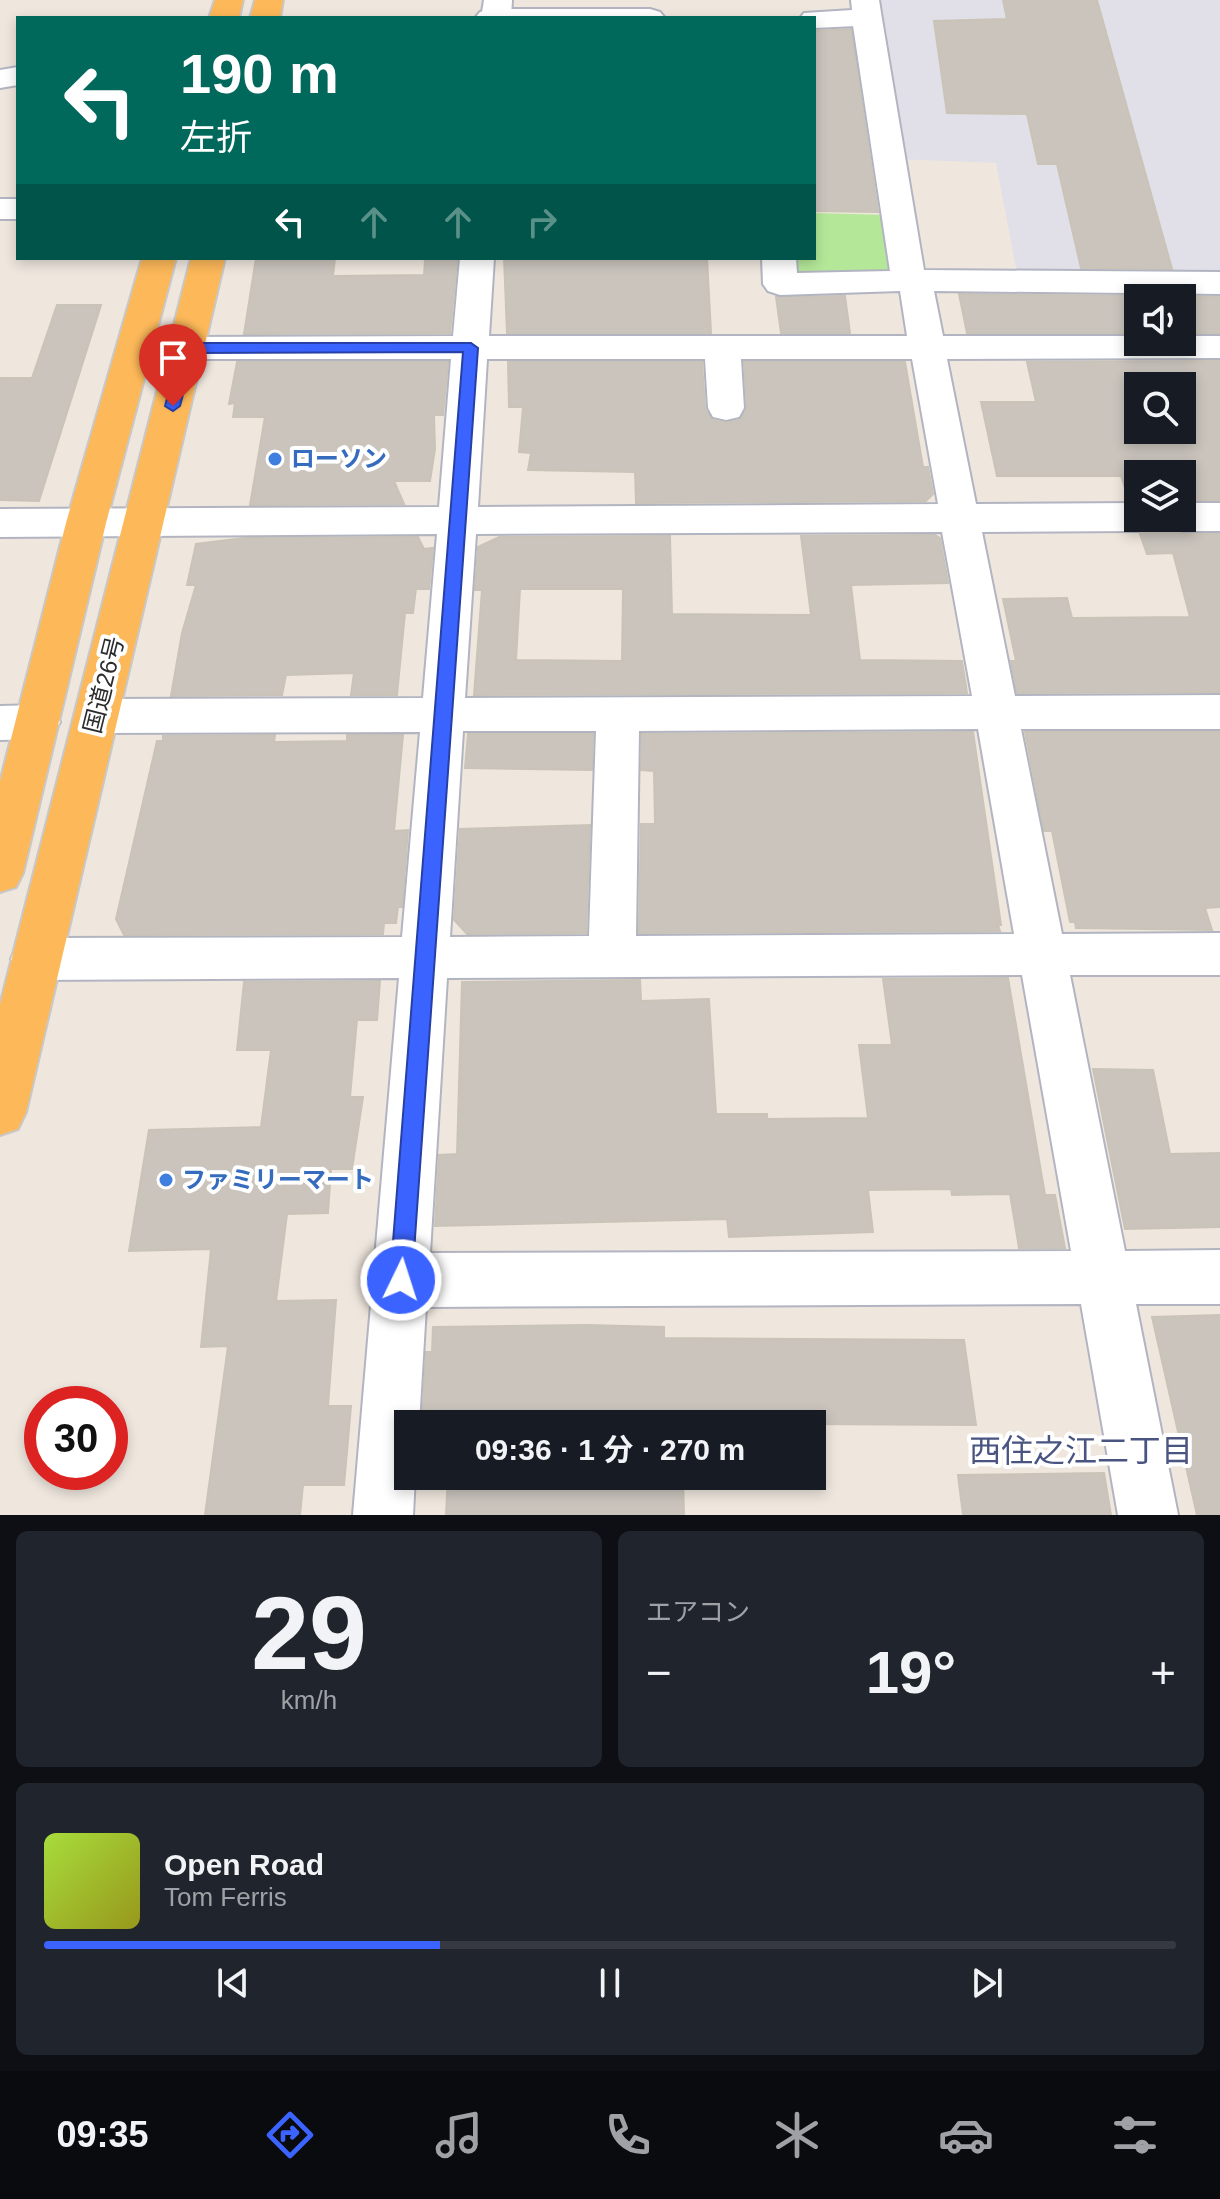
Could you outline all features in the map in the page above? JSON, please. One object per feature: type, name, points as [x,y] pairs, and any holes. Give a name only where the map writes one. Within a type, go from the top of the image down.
[{"type":"highway","points":[[0,873],[19,722],[86,523],[158,260]]},
{"type":"highway","name":"国道26号","points":[[0,1112],[208,260]]},
{"type":"street","points":[[816,19],[866,9],[912,282],[961,518],[1148,1515]]},
{"type":"street","points":[[383,1515],[477,260]]},
{"type":"street","points":[[779,260],[780,284],[1220,283]]},
{"type":"street","points":[[722,347],[726,408]]},
{"type":"street","points":[[188,348],[1220,347]]},
{"type":"street","points":[[0,523],[1124,517]]},
{"type":"street","points":[[1196,517],[1220,517]]},
{"type":"street","points":[[97,716],[1220,712]]},
{"type":"street","points":[[612,956],[618,715]]},
{"type":"street","points":[[35,959],[1220,954]]},
{"type":"street","points":[[401,1280],[1220,1277]]},
{"type":"shaded area","points":[[878,0],[1220,0],[1220,277],[1017,273],[996,163],[897,159]]},
{"type":"green space","points":[[816,213],[889,215],[897,279],[789,280],[788,260],[816,260]]},
{"type":"building","points":[[1003,0],[1097,0],[1172,269],[1081,268],[1057,164],[1038,164],[1027,114],[947,113],[934,21],[1007,19]]},
{"type":"building","points":[[851,29],[878,212],[816,211],[816,31]]},
{"type":"building","points":[[256,260],[335,260],[333,276],[424,275],[425,260],[457,260],[450,333],[244,334]]},
{"type":"building","points":[[504,260],[707,260],[711,333],[507,333]]},
{"type":"building","points":[[959,294],[1124,296],[1124,333],[967,333]]},
{"type":"building","points":[[845,296],[850,333],[781,333],[776,297]]},
{"type":"building","points":[[1196,297],[1220,297],[1220,333],[1196,333]]},
{"type":"building","points":[[57,305],[101,305],[39,501],[0,500],[0,378],[32,378]]},
{"type":"building","points":[[1220,361],[1220,500],[1196,500],[1196,460],[1124,460],[1124,485],[1121,476],[997,476],[981,402],[1036,402],[1027,362]]},
{"type":"building","points":[[237,362],[448,362],[443,415],[434,415],[435,449],[430,481],[394,481],[404,504],[250,505],[265,417],[233,417],[235,403],[229,404]]},
{"type":"building","points":[[508,362],[702,362],[705,409],[712,420],[725,423],[740,420],[747,409],[744,362],[905,362],[923,467],[928,467],[933,494],[926,501],[636,503],[635,472],[528,470],[531,453],[519,452],[523,407],[509,407]]},
{"type":"building","points":[[1140,534],[1220,534],[1220,692],[1017,693],[1011,661],[1016,661],[1003,599],[1067,598],[1072,618],[1190,617],[1173,553],[1147,554]]},
{"type":"building","points":[[935,535],[940,538],[948,583],[851,585],[860,660],[962,661],[967,693],[474,695],[482,590],[475,590],[478,547],[499,537],[670,536],[672,614],[811,615],[801,536]],"holes":[[[520,589],[623,589],[622,661],[516,660]]]},
{"type":"building","points":[[418,537],[424,549],[433,548],[429,589],[416,589],[413,613],[405,613],[397,695],[351,695],[354,673],[286,675],[282,695],[171,696],[182,633],[196,585],[187,585],[196,544],[244,538]]},
{"type":"building","points":[[973,732],[1000,931],[639,933],[641,824],[655,824],[654,771],[641,770],[642,734]]},
{"type":"building","points":[[1025,732],[1220,732],[1220,907],[1205,908],[1212,930],[1076,928],[1075,922],[1070,922],[1052,831],[1044,831]]},
{"type":"building","points":[[468,734],[593,734],[592,770],[465,768]]},
{"type":"building","points":[[275,735],[274,742],[347,741],[347,735],[403,735],[394,831],[408,830],[402,907],[398,907],[396,923],[384,923],[383,934],[124,935],[116,919],[157,741],[163,741],[163,736]]},
{"type":"building","points":[[590,825],[586,933],[467,934],[454,920],[460,829]]},
{"type":"building","points":[[1008,978],[1045,1195],[1055,1195],[1065,1248],[1019,1248],[1010,1194],[952,1195],[951,1189],[868,1190],[873,1232],[729,1237],[727,1219],[435,1226],[439,1155],[457,1154],[462,982],[640,980],[641,1001],[709,999],[716,1114],[767,1114],[767,1119],[868,1118],[859,1045],[892,1045],[883,979]]},
{"type":"building","points":[[380,981],[377,1020],[357,1020],[350,1097],[363,1097],[352,1169],[331,1169],[328,1213],[287,1214],[276,1301],[336,1300],[328,1406],[351,1406],[344,1485],[303,1485],[300,1515],[205,1515],[228,1346],[201,1347],[211,1249],[129,1251],[149,1130],[261,1127],[271,1050],[237,1050],[244,982]]},
{"type":"building","points":[[1093,1069],[1153,1070],[1170,1154],[1220,1153],[1220,1227],[1125,1229]]},
{"type":"building","points":[[1220,1315],[1220,1515],[1197,1515],[1152,1317]]},
{"type":"building","points":[[587,1325],[664,1327],[664,1338],[964,1340],[976,1425],[826,1424],[826,1410],[423,1410],[426,1352],[432,1352],[433,1327]]},
{"type":"building","points":[[1104,1473],[1111,1515],[963,1515],[958,1475]]},
{"type":"building","points":[[447,1490],[683,1490],[684,1515],[446,1515]]},
{"type":"place","name":"ローソン","points":[[275,459]]},
{"type":"place","name":"ファミリーマート","points":[[166,1180]]},
{"type":"district","name":"西住之江二丁目","points":[[1081,1451]]},
{"type":"route","points":[[173,406],[188,348],[471,348],[401,1280]]}]
